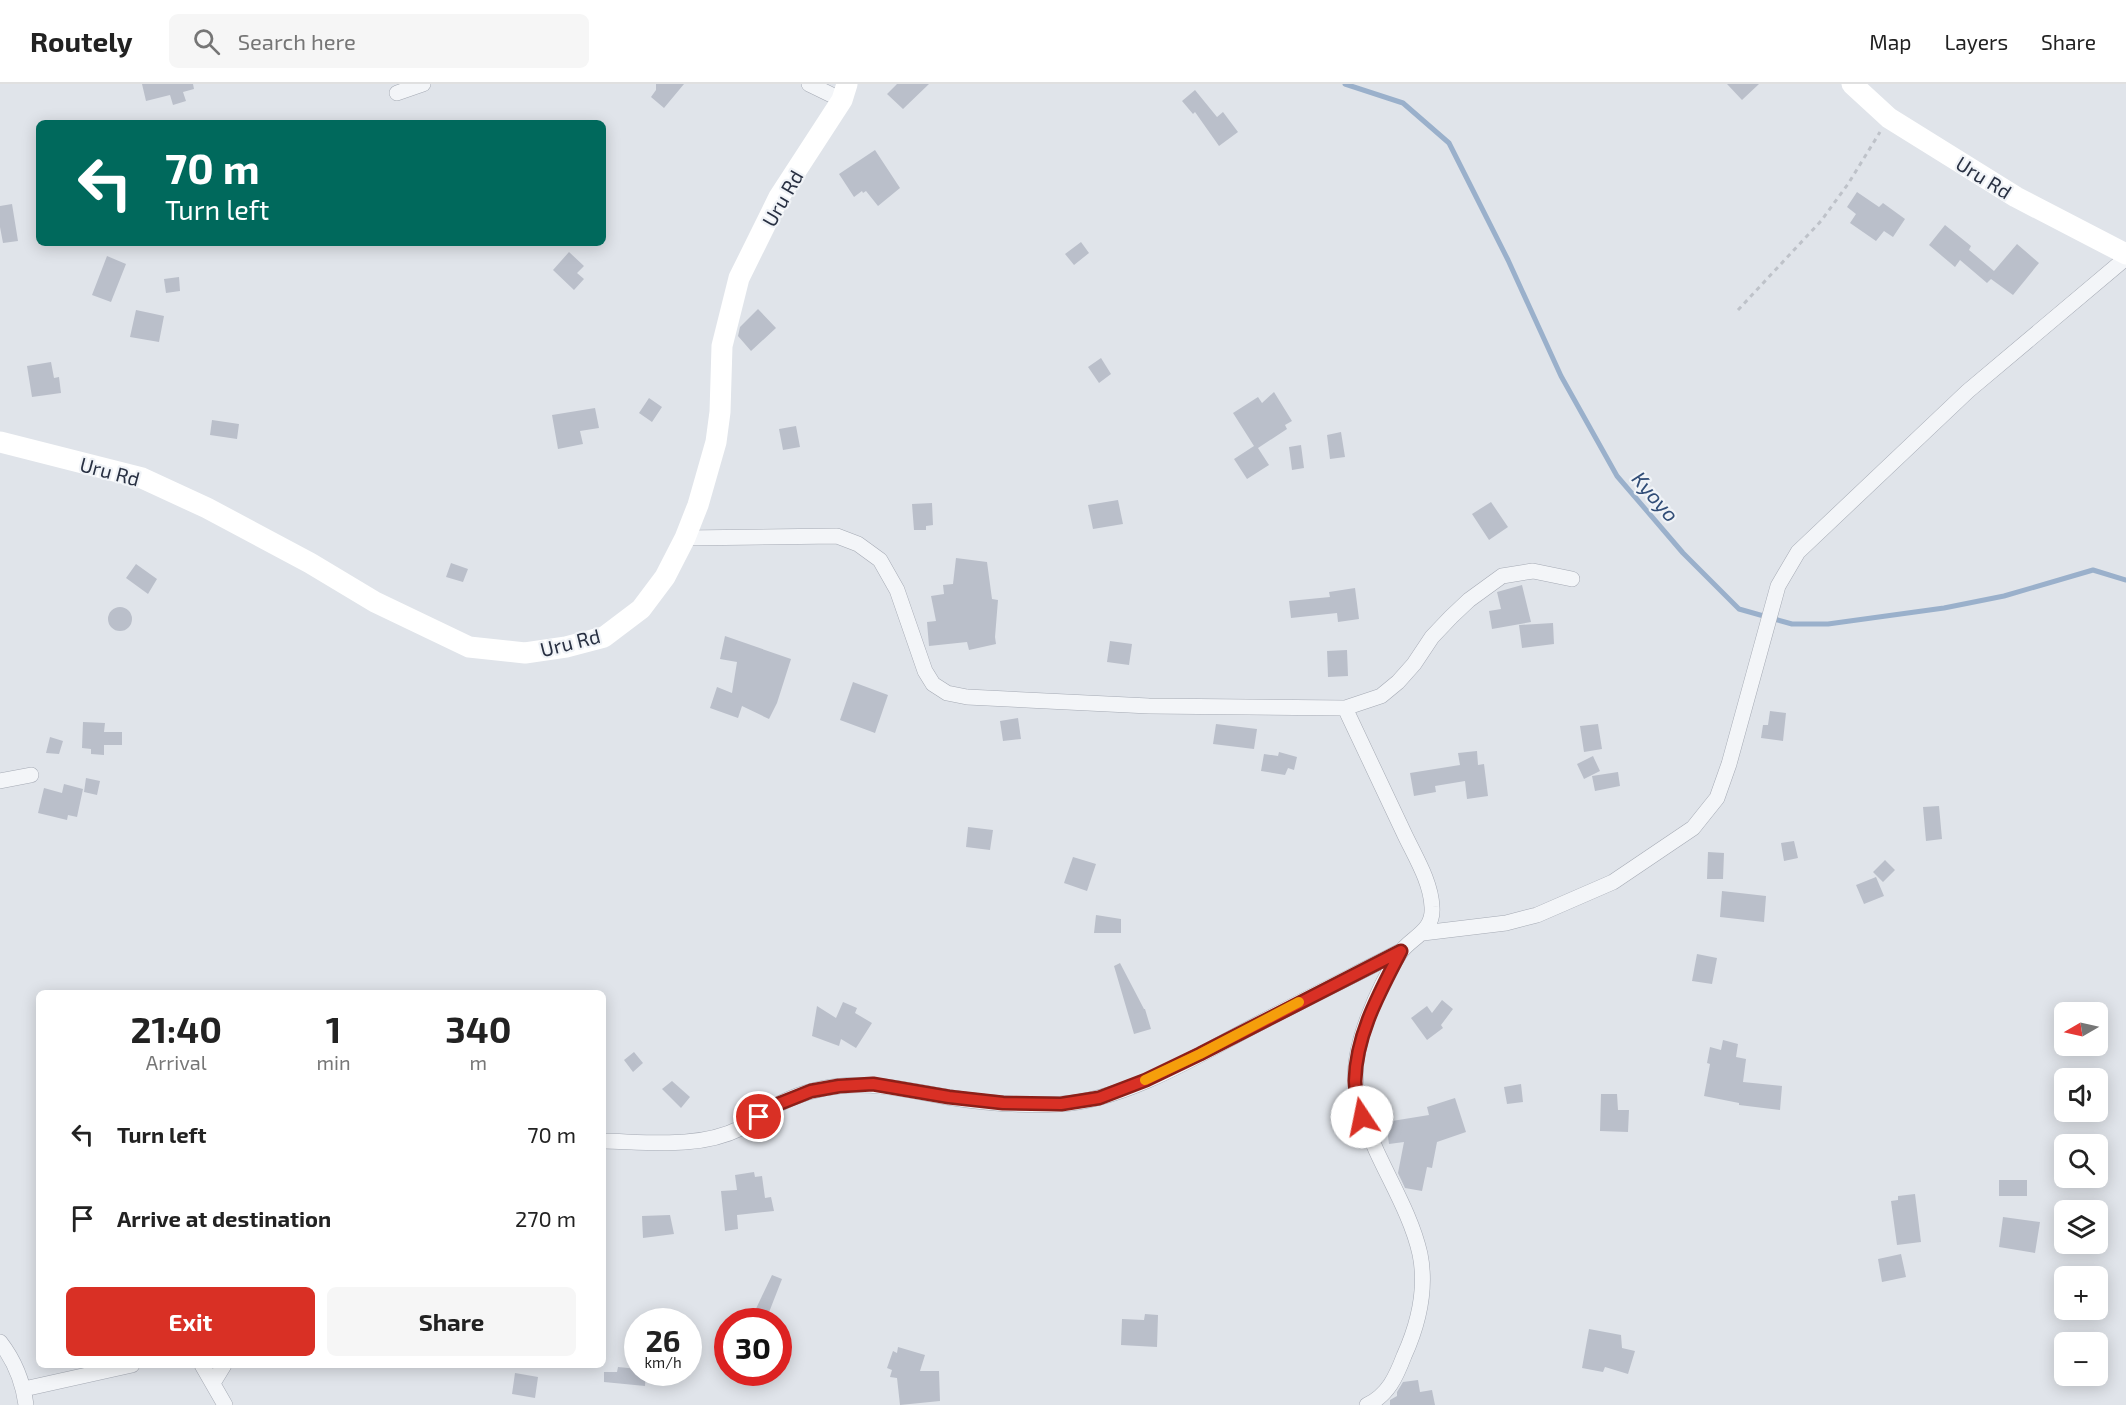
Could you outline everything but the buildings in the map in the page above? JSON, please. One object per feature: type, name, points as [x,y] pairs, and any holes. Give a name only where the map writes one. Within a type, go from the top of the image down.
[{"type":"street","points":[[397,93],[423,84]]},
{"type":"street","points":[[809,84],[844,92]]},
{"type":"street","name":"Uru Rd","points":[[1852,84],[1889,118],[2016,197],[2126,256]]},
{"type":"street","name":"Uru Rd","points":[[0,442],[142,478],[207,508],[309,563],[375,602],[469,647],[525,653],[566,647],[604,637],[641,609],[665,577],[685,538],[698,505],[716,442],[720,412],[722,346],[739,278],[779,197],[844,92]]},
{"type":"street","points":[[1423,933],[1506,923],[1537,915],[1613,882],[1693,828],[1717,798],[1729,764],[1778,586],[1798,552],[1968,391],[2126,256]]},
{"type":"street","points":[[685,538],[837,536],[858,544],[880,560],[897,590],[925,671],[933,684],[946,693],[967,697],[1149,706],[1345,708],[1381,696],[1398,682],[1414,664],[1432,637],[1451,617],[1468,600],[1502,576],[1533,571],[1572,579]]},
{"type":"street","points":[[606,1141],[676,1143],[715,1137],[742,1128],[776,1105],[811,1091],[839,1086],[873,1084],[949,1097],[1003,1103],[1061,1104],[1099,1098],[1146,1080],[1200,1054],[1401,951],[1423,933],[1430,921],[1433,909],[1424,875],[1345,708]]},
{"type":"street","points":[[0,781],[31,775]]},
{"type":"street","points":[[1367,1405],[1379,1399],[1395,1377],[1418,1318],[1422,1283],[1420,1255],[1411,1226],[1362,1117],[1355,1083],[1358,1053],[1369,1016],[1401,951]]},
{"type":"street","points":[[0,1342],[10,1354],[24,1389],[26,1405]]},
{"type":"street","points":[[24,1389],[118,1368]]},
{"type":"street","points":[[204,1368],[225,1405]]},
{"type":"street","points":[[213,1383],[222,1368]]},
{"type":"path","points":[[1738,310],[1821,221],[1848,184],[1889,118]]},
{"type":"waterway","name":"Kyoyo","points":[[1345,84],[1403,103],[1449,143],[1508,260],[1561,376],[1617,476],[1683,553],[1739,609],[1792,624],[1828,624],[1944,608],[2004,596],[2093,570],[2126,580]]},
{"type":"slow traffic","points":[[1145,1080],[1299,1002]]},
{"type":"route","points":[[759,1117],[776,1105],[811,1091],[839,1086],[873,1084],[949,1097],[1003,1103],[1061,1104],[1099,1098],[1146,1080],[1200,1054],[1401,951],[1369,1016],[1358,1053],[1355,1083],[1362,1117]]}]
